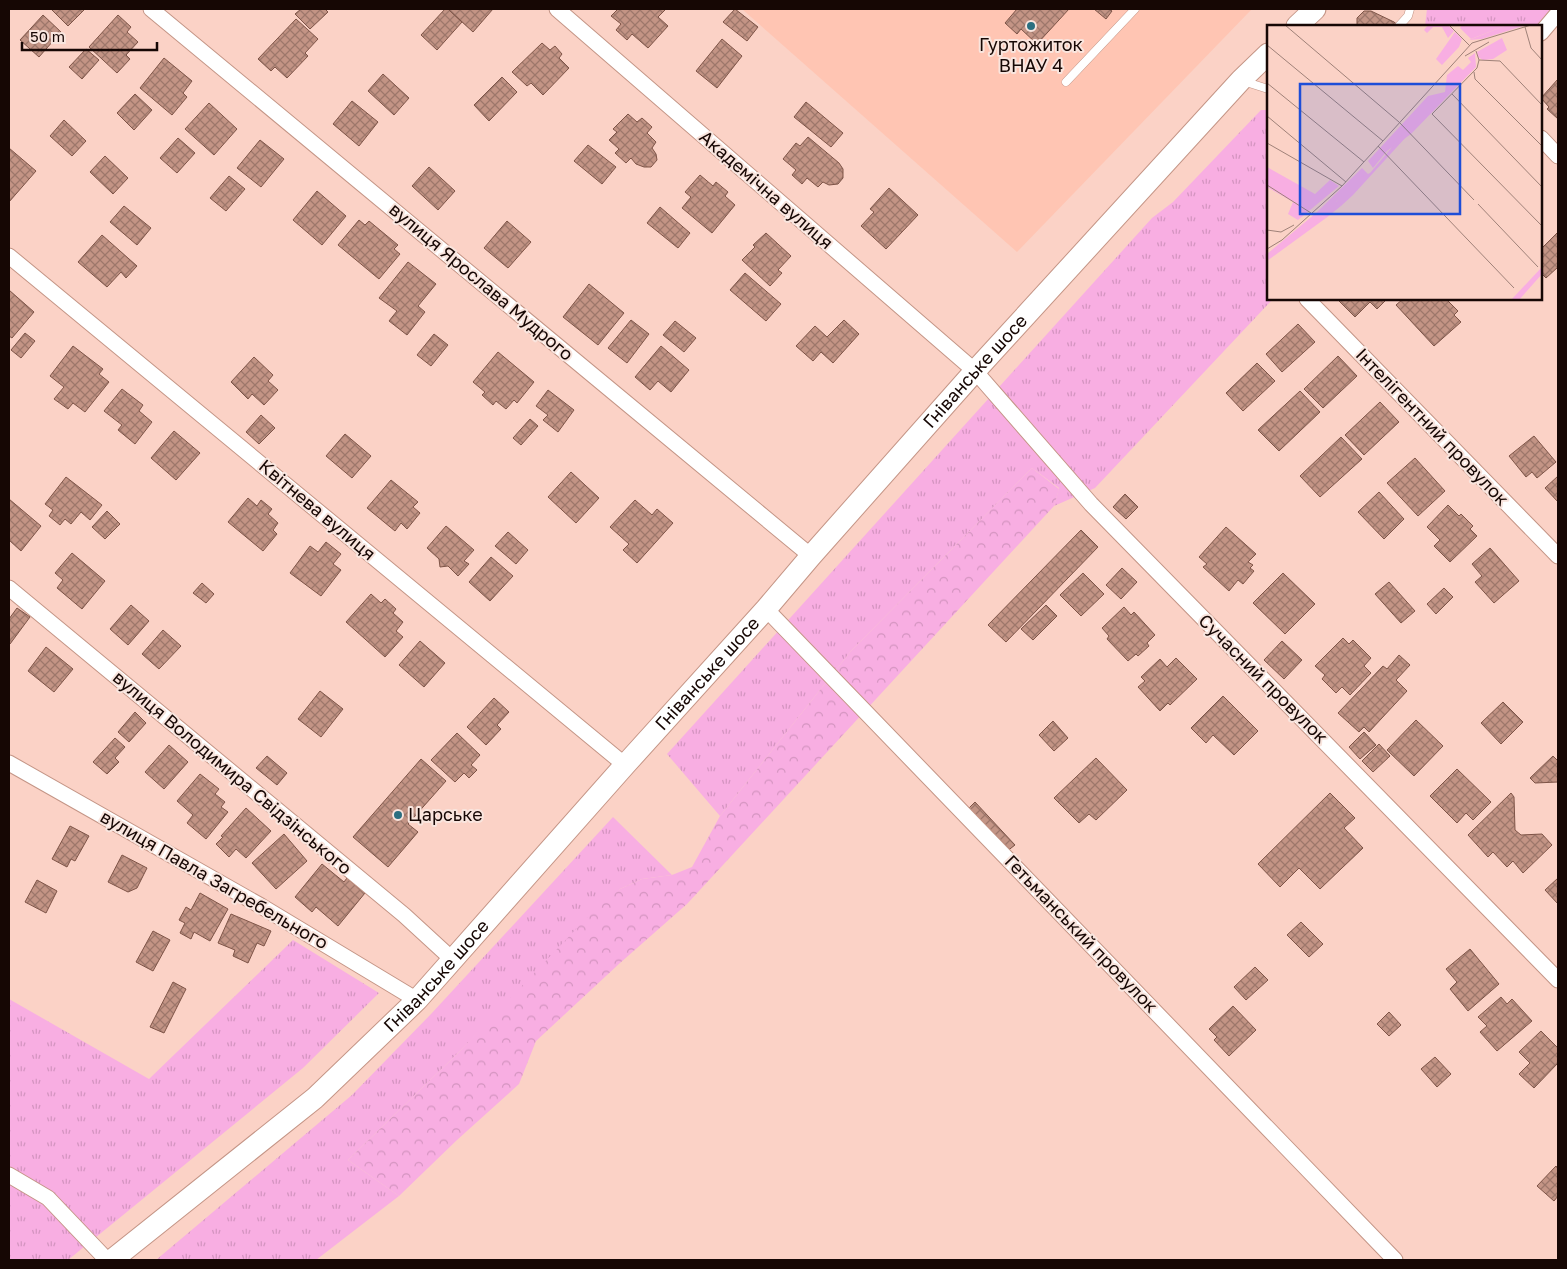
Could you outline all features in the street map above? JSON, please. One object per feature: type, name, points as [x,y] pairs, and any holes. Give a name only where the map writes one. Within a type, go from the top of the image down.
[{"type":"main road","points":[[1298,25],[1315,9]]},
{"type":"main road","name":"Гніванське шосе","points":[[112,1260],[315,1098],[417,1000],[766,609],[975,371],[1241,80],[1267,55]]},
{"type":"street","name":"вулиця Ярослава Мудрого","points":[[151,9],[811,556]]},
{"type":"street","name":"Академічна вулиця","points":[[557,9],[975,371]]},
{"type":"street","points":[[1542,33],[1558,13]]},
{"type":"street","points":[[1542,139],[1558,156]]},
{"type":"street","name":"Квітнева вулиця","points":[[9,256],[625,765]]},
{"type":"street","name":"Інтелігентний провулок","points":[[1308,300],[1558,556]]},
{"type":"street","name":"Сучасний провулок","points":[[975,371],[1091,504],[1558,980]]},
{"type":"street","name":"вулиця Володимира Свідзінського","points":[[9,588],[404,915],[453,960]]},
{"type":"street","name":"Гетьманський провулок","points":[[766,609],[1395,1260]]},
{"type":"street","name":"вулиця Павла Загребельного","points":[[9,763],[261,906],[417,1000]]},
{"type":"street","points":[[9,1176],[48,1198],[107,1260]]},
{"type":"lane","points":[[1066,82],[1135,9]]},
{"type":"lane","points":[[1399,25],[1408,16],[1410,9]]},
{"type":"lane","points":[[1241,80],[1267,89]]},
{"type":"shaded area","points":[[742,9],[1252,9],[1017,252]]},
{"type":"green space","points":[[1427,9],[1551,9],[1537,25],[1425,25]]},
{"type":"green space","points":[[1261,110],[1267,110],[1267,300],[1272,300],[1095,488],[1054,506],[1059,488],[1032,468],[851,651],[720,816],[667,754],[1152,218],[1173,202]]},
{"type":"green space","points":[[1032,468],[1059,489],[1054,506],[687,904],[536,1041],[519,1084],[399,1196],[348,1160],[458,1053],[598,906],[620,889],[642,879],[672,875],[692,867],[720,816],[851,651]]},
{"type":"green space","points":[[613,817],[672,875],[642,879],[620,889],[458,1053],[348,1160],[399,1196],[316,1260],[156,1260],[352,1095],[431,1014]]},
{"type":"green space","points":[[293,940],[379,993],[303,1068],[68,1260],[9,1260],[9,999],[149,1079]]},
{"type":"building","points":[[51,9],[85,9],[68,26]]},
{"type":"building","points":[[301,9],[325,9],[328,12],[310,29],[295,14]]},
{"type":"building","points":[[445,9],[448,9],[462,22],[437,50],[421,35]]},
{"type":"building","points":[[448,9],[493,9],[473,32]]},
{"type":"building","points":[[618,9],[666,9],[658,17],[668,26],[648,48],[632,34],[627,40],[616,30],[621,24],[611,16]]},
{"type":"building","points":[[735,9],[758,27],[747,41],[723,22]]},
{"type":"building","name":"Гуртожиток ВНАУ 4","points":[[1017,9],[1069,9],[1037,44],[1021,29],[1017,34],[1005,23]]},
{"type":"building","name":"Гуртожиток ВНАУ 4","points":[[1094,9],[1109,9],[1112,11],[1106,19]]},
{"type":"building","points":[[1364,11],[1371,11],[1398,25],[1357,25],[1357,18]]},
{"type":"building","points":[[43,15],[61,32],[39,57],[20,40]]},
{"type":"building","points":[[118,15],[131,27],[127,32],[138,42],[126,55],[130,59],[117,73],[89,47]]},
{"type":"building","points":[[296,19],[318,39],[305,53],[308,56],[287,78],[275,67],[271,71],[258,59]]},
{"type":"building","points":[[722,39],[742,56],[717,88],[696,71]]},
{"type":"building","points":[[542,43],[550,50],[555,46],[562,54],[559,58],[569,68],[543,95],[531,83],[527,86],[512,72]]},
{"type":"building","points":[[86,49],[99,60],[82,79],[69,67]]},
{"type":"building","points":[[164,58],[192,81],[183,93],[187,97],[172,115],[140,88]]},
{"type":"building","points":[[383,74],[409,98],[394,115],[368,91]]},
{"type":"building","points":[[502,77],[517,92],[489,121],[474,105]]},
{"type":"building","points":[[1558,79],[1558,119],[1547,109],[1549,107],[1542,97]]},
{"type":"building","points":[[135,94],[152,110],[134,130],[117,113]]},
{"type":"building","points":[[352,101],[378,122],[359,146],[333,124]]},
{"type":"building","points":[[806,102],[843,133],[831,147],[794,117]]},
{"type":"building","points":[[209,103],[237,129],[214,155],[185,129]]},
{"type":"building","points":[[628,114],[637,122],[642,118],[652,127],[647,133],[656,142],[652,148],[657,160],[651,167],[636,164],[631,158],[626,163],[615,153],[619,149],[609,140],[617,132],[613,129]]},
{"type":"building","points":[[64,120],[86,141],[72,156],[50,136]]},
{"type":"building","points":[[808,137],[839,163],[843,169],[843,178],[838,184],[829,185],[823,182],[818,187],[807,178],[802,184],[792,175],[796,170],[783,159],[796,143],[800,146]]},
{"type":"building","points":[[178,138],[195,153],[177,173],[160,158]]},
{"type":"building","points":[[260,140],[284,159],[261,187],[237,168]]},
{"type":"building","points":[[588,145],[616,167],[602,184],[574,161]]},
{"type":"building","points":[[9,148],[36,171],[9,202]]},
{"type":"building","points":[[105,156],[128,178],[113,194],[90,172]]},
{"type":"building","points":[[429,167],[455,191],[438,210],[412,186]]},
{"type":"building","points":[[700,175],[713,186],[716,182],[728,192],[725,196],[735,205],[712,233],[682,208],[691,197],[685,192]]},
{"type":"building","points":[[229,176],[245,189],[226,211],[210,198]]},
{"type":"building","points":[[889,188],[918,215],[886,249],[861,226],[874,212],[870,209]]},
{"type":"building","points":[[317,191],[346,216],[322,245],[293,220]]},
{"type":"building","points":[[124,206],[151,228],[137,245],[110,222]]},
{"type":"building","points":[[660,207],[690,233],[678,248],[647,223]]},
{"type":"building","points":[[359,220],[365,225],[369,221],[398,245],[394,249],[400,254],[379,279],[338,245]]},
{"type":"building","points":[[507,221],[531,242],[508,268],[484,248]]},
{"type":"building","points":[[1558,232],[1558,267],[1546,278],[1542,274],[1542,248]]},
{"type":"building","points":[[766,233],[791,256],[778,270],[782,273],[770,286],[742,260],[755,247],[753,245]]},
{"type":"building","points":[[102,235],[137,266],[126,278],[121,272],[107,287],[78,262]]},
{"type":"building","points":[[408,262],[436,284],[418,306],[425,312],[407,335],[389,321],[397,311],[379,298]]},
{"type":"building","points":[[745,273],[781,304],[766,321],[730,290]]},
{"type":"building","points":[[589,284],[624,313],[598,345],[563,317]]},
{"type":"building","points":[[9,290],[34,312],[12,338],[9,336]]},
{"type":"building","points":[[1338,300],[1386,300],[1377,309],[1370,302],[1355,317]]},
{"type":"building","points":[[1402,300],[1447,300],[1458,311],[1454,315],[1461,322],[1434,346],[1396,305]]},
{"type":"building","points":[[631,320],[649,334],[627,363],[608,348]]},
{"type":"building","points":[[844,320],[859,334],[833,363],[821,352],[813,361],[796,346],[815,326],[827,337]]},
{"type":"building","points":[[675,321],[696,338],[684,352],[663,335]]},
{"type":"building","points":[[1298,324],[1315,342],[1282,372],[1266,354]]},
{"type":"building","points":[[25,333],[35,341],[21,358],[11,350]]},
{"type":"building","points":[[434,334],[448,345],[431,366],[417,355]]},
{"type":"building","points":[[73,346],[103,369],[99,374],[109,382],[85,412],[73,403],[68,409],[54,399],[64,387],[50,376]]},
{"type":"building","points":[[661,346],[689,370],[671,392],[658,381],[650,390],[635,377]]},
{"type":"building","points":[[498,352],[534,382],[517,403],[514,400],[506,409],[496,401],[493,405],[482,395],[485,392],[473,382]]},
{"type":"building","points":[[1338,356],[1357,376],[1323,408],[1304,389]]},
{"type":"building","points":[[254,357],[273,375],[268,381],[278,390],[264,405],[252,394],[248,399],[231,382]]},
{"type":"building","points":[[1257,363],[1275,381],[1243,411],[1226,393]]},
{"type":"building","points":[[122,389],[143,405],[139,411],[152,422],[135,444],[118,430],[122,425],[104,411]]},
{"type":"building","points":[[548,390],[574,410],[558,432],[543,420],[548,415],[536,406]]},
{"type":"building","points":[[1300,391],[1320,412],[1279,451],[1258,430]]},
{"type":"building","points":[[1380,402],[1399,422],[1364,455],[1345,435]]},
{"type":"building","points":[[261,415],[275,428],[259,444],[246,432]]},
{"type":"building","points":[[530,419],[538,426],[521,445],[513,438]]},
{"type":"building","points":[[174,431],[200,453],[176,480],[151,458]]},
{"type":"building","points":[[345,434],[371,456],[352,478],[326,456]]},
{"type":"building","points":[[1534,436],[1556,462],[1537,478],[1532,472],[1526,477],[1509,456]]},
{"type":"building","points":[[1341,437],[1362,459],[1320,497],[1300,476]]},
{"type":"building","points":[[1415,458],[1445,491],[1418,516],[1387,483]]},
{"type":"building","points":[[571,472],[599,498],[576,523],[548,497]]},
{"type":"building","points":[[1558,476],[1558,502],[1545,488]]},
{"type":"building","points":[[66,477],[102,505],[90,520],[81,512],[71,524],[65,519],[60,525],[49,516],[53,510],[45,504]]},
{"type":"building","points":[[391,480],[418,502],[413,507],[420,513],[407,529],[401,523],[395,531],[367,508]]},
{"type":"building","points":[[1379,492],[1404,519],[1384,539],[1358,512]]},
{"type":"building","points":[[1125,494],[1138,507],[1126,519],[1113,507]]},
{"type":"building","points":[[248,498],[257,506],[261,500],[272,509],[268,514],[278,523],[273,530],[277,534],[263,551],[228,522]]},
{"type":"building","points":[[9,499],[41,526],[21,551],[9,540]]},
{"type":"building","points":[[635,500],[652,515],[657,509],[673,523],[637,563],[623,550],[629,544],[610,527]]},
{"type":"building","points":[[1448,505],[1473,526],[1470,529],[1477,536],[1450,562],[1434,546],[1440,540],[1427,527]]},
{"type":"building","points":[[107,511],[120,524],[105,539],[92,527]]},
{"type":"building","points":[[446,526],[474,550],[464,561],[469,564],[458,576],[448,566],[440,567],[439,559],[427,548]]},
{"type":"building","points":[[1226,527],[1256,554],[1248,562],[1253,565],[1250,568],[1254,571],[1243,584],[1238,580],[1229,591],[1203,567],[1207,564],[1199,557]]},
{"type":"building","points":[[1081,530],[1098,547],[1006,642],[988,625]]},
{"type":"building","points":[[508,532],[528,550],[516,564],[495,546]]},
{"type":"building","points":[[326,542],[341,554],[333,564],[341,570],[321,596],[290,573],[310,546],[318,552]]},
{"type":"building","points":[[1490,548],[1519,581],[1494,603],[1475,582],[1482,576],[1472,564]]},
{"type":"building","points":[[72,553],[105,581],[82,609],[57,588],[63,580],[55,573]]},
{"type":"building","points":[[491,557],[513,576],[490,601],[469,582]]},
{"type":"building","points":[[1122,568],[1137,582],[1121,599],[1106,585]]},
{"type":"building","points":[[1083,573],[1104,594],[1081,616],[1060,595]]},
{"type":"building","points":[[1283,573],[1315,604],[1285,634],[1253,603]]},
{"type":"building","points":[[1389,582],[1415,611],[1401,623],[1375,594]]},
{"type":"building","points":[[202,583],[214,594],[206,603],[193,593]]},
{"type":"building","points":[[1444,588],[1453,597],[1436,614],[1427,604]]},
{"type":"building","points":[[371,594],[381,603],[385,599],[396,609],[393,613],[403,622],[396,631],[403,637],[385,657],[346,622]]},
{"type":"building","points":[[131,605],[149,621],[128,645],[110,629]]},
{"type":"building","points":[[1046,605],[1057,616],[1033,640],[1021,629]]},
{"type":"building","points":[[1124,607],[1131,615],[1134,612],[1155,635],[1147,643],[1149,646],[1138,656],[1136,654],[1128,661],[1107,639],[1109,636],[1102,628]]},
{"type":"building","points":[[17,608],[30,617],[10,644],[9,619]]},
{"type":"building","points":[[163,630],[181,646],[159,669],[142,654]]},
{"type":"building","points":[[1343,638],[1349,644],[1353,640],[1371,658],[1364,666],[1371,673],[1350,695],[1342,687],[1336,693],[1322,679],[1325,675],[1315,666]]},
{"type":"building","points":[[420,641],[445,663],[424,687],[399,665]]},
{"type":"building","points":[[1282,641],[1302,660],[1284,679],[1264,660]]},
{"type":"building","points":[[46,647],[73,669],[54,692],[28,671]]},
{"type":"building","points":[[1399,655],[1410,665],[1396,680],[1407,691],[1369,732],[1364,727],[1359,732],[1338,713],[1383,666],[1387,669]]},
{"type":"building","points":[[1176,658],[1197,679],[1170,705],[1168,703],[1160,711],[1138,687],[1145,681],[1141,677],[1160,659],[1167,667]]},
{"type":"building","points":[[320,691],[343,709],[321,737],[298,719]]},
{"type":"building","points":[[1223,696],[1258,731],[1234,755],[1213,735],[1206,743],[1191,728]]},
{"type":"building","points":[[494,698],[509,712],[497,725],[501,729],[486,745],[467,727]]},
{"type":"building","points":[[1503,702],[1523,722],[1501,744],[1481,723]]},
{"type":"building","points":[[135,712],[146,723],[129,742],[118,732]]},
{"type":"building","points":[[1416,720],[1443,746],[1414,776],[1387,750]]},
{"type":"building","points":[[1053,721],[1068,738],[1054,751],[1039,735]]},
{"type":"building","points":[[1364,732],[1376,745],[1360,759],[1349,747]]},
{"type":"building","points":[[457,733],[480,755],[471,765],[477,770],[469,778],[464,773],[455,782],[431,760]]},
{"type":"building","points":[[115,738],[125,747],[115,758],[119,762],[107,774],[93,762]]},
{"type":"building","points":[[1379,744],[1390,756],[1373,772],[1362,761]]},
{"type":"building","points":[[169,745],[188,762],[164,789],[145,772]]},
{"type":"building","points":[[267,756],[287,773],[277,785],[256,768]]},
{"type":"building","points":[[1553,756],[1558,761],[1558,782],[1535,783],[1530,778]]},
{"type":"building","points":[[1096,758],[1127,790],[1096,820],[1089,814],[1079,823],[1054,798]]},
{"type":"building","points":[[421,759],[446,781],[408,824],[418,832],[388,867],[353,837]]},
{"type":"building","points":[[1457,769],[1491,802],[1473,820],[1466,813],[1457,823],[1430,796]]},
{"type":"building","points":[[200,774],[219,789],[215,794],[225,802],[221,807],[228,812],[206,839],[187,823],[193,815],[177,801]]},
{"type":"building","points":[[1330,793],[1355,818],[1344,828],[1363,848],[1320,889],[1299,868],[1280,887],[1258,864]]},
{"type":"building","points":[[1511,793],[1514,797],[1515,830],[1521,835],[1542,834],[1552,845],[1523,873],[1513,861],[1507,867],[1493,852],[1488,857],[1468,835]]},
{"type":"building","points":[[975,802],[1015,845],[1006,852],[967,810]]},
{"type":"building","points":[[246,808],[271,831],[246,858],[236,849],[229,857],[216,844]]},
{"type":"building","points":[[70,826],[89,836],[75,861],[71,859],[67,867],[52,859]]},
{"type":"building","points":[[284,834],[307,861],[276,889],[252,863]]},
{"type":"building","points":[[122,855],[147,868],[137,888],[128,892],[108,882]]},
{"type":"building","points":[[322,864],[344,882],[347,878],[365,893],[338,926],[316,907],[312,912],[295,897]]},
{"type":"building","points":[[1558,878],[1558,904],[1545,890]]},
{"type":"building","points":[[37,880],[57,891],[46,913],[25,902]]},
{"type":"building","points":[[200,893],[228,909],[210,941],[194,932],[191,939],[180,933],[185,923],[179,920],[186,907],[191,910]]},
{"type":"building","points":[[231,914],[271,931],[264,946],[257,943],[248,963],[233,956],[235,950],[218,943]]},
{"type":"building","points":[[1301,922],[1323,944],[1309,957],[1287,935]]},
{"type":"building","points":[[153,931],[170,940],[153,971],[136,962]]},
{"type":"building","points":[[1470,949],[1499,984],[1468,1011],[1450,989],[1457,982],[1446,969]]},
{"type":"building","points":[[1255,967],[1268,980],[1246,1000],[1234,987]]},
{"type":"building","points":[[173,982],[186,989],[164,1033],[150,1027]]},
{"type":"building","points":[[1501,997],[1507,1004],[1512,999],[1532,1021],[1497,1051],[1480,1032],[1487,1026],[1478,1017]]},
{"type":"building","points":[[1233,1006],[1256,1030],[1229,1056],[1214,1040],[1217,1037],[1209,1029]]},
{"type":"building","points":[[1389,1012],[1401,1025],[1389,1036],[1377,1024]]},
{"type":"building","points":[[1541,1031],[1558,1048],[1558,1063],[1534,1088],[1519,1074],[1530,1063],[1519,1052]]},
{"type":"building","points":[[1435,1057],[1451,1074],[1437,1087],[1421,1069]]},
{"type":"building","points":[[1556,1166],[1558,1169],[1558,1196],[1554,1201],[1537,1186]]},
{"type":"place","name":"Гуртожиток ВНАУ 4","points":[[1031,26]]},
{"type":"place","name":"Царське","points":[[398,815]]}]
